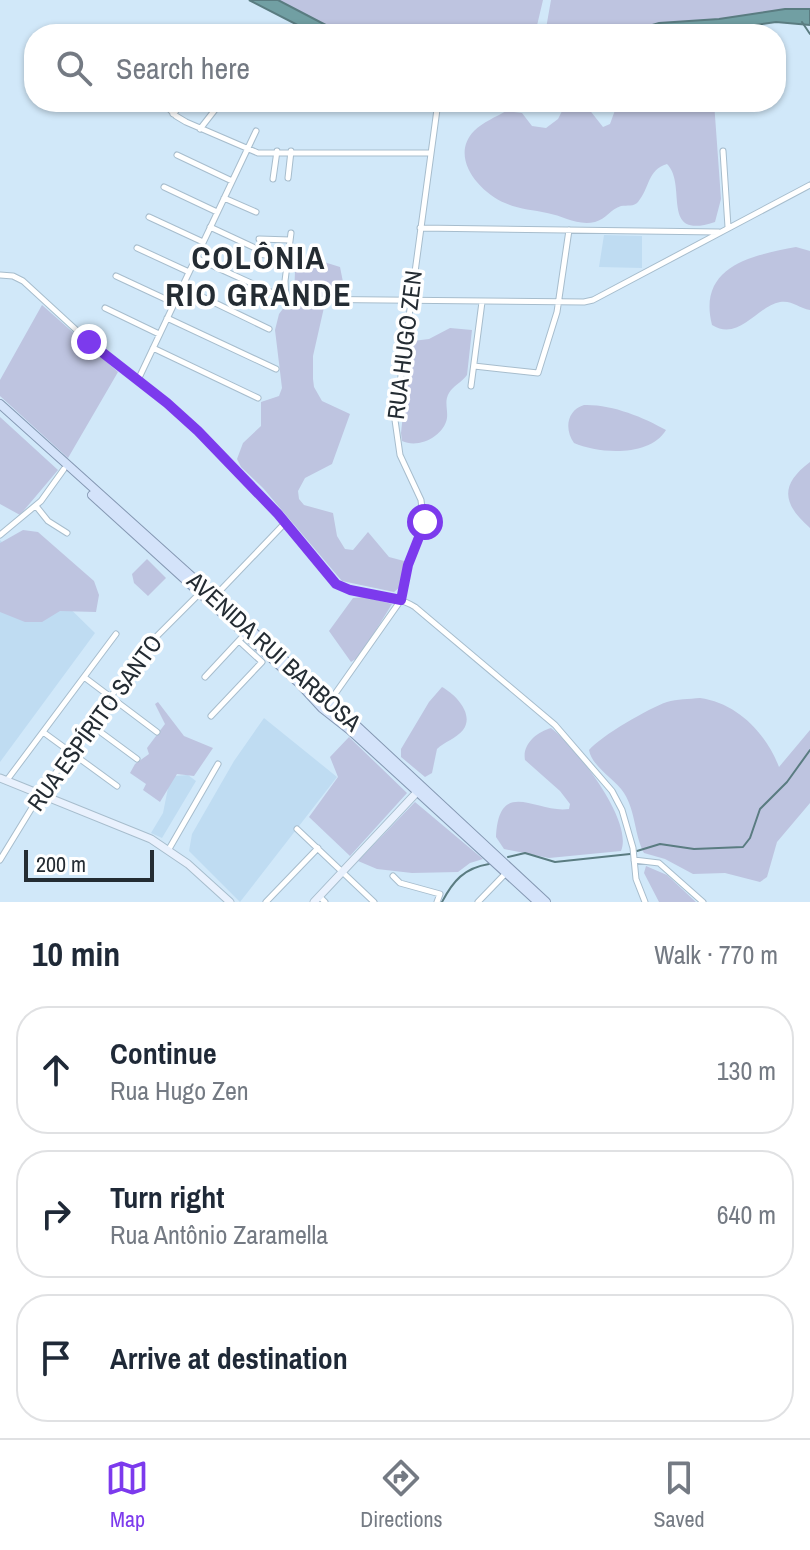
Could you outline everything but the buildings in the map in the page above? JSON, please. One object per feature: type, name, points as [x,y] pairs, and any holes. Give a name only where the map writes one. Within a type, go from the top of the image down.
[{"type":"main road","name":"AVENIDA RUI BARBOSA","points":[[0,404],[214,597],[327,706],[491,854],[538,902]]},
{"type":"main road","name":"AVENIDA RUI BARBOSA","points":[[0,410],[200,593],[242,638],[327,706]]},
{"type":"main road","name":"AVENIDA RUI BARBOSA","points":[[503,867],[546,902]]},
{"type":"street","points":[[200,129],[213,112]]},
{"type":"street","name":"RUA HUGO ZEN","points":[[327,706],[401,600],[408,565],[425,522],[418,493],[400,455],[395,431],[397,395],[436,112]]},
{"type":"street","points":[[173,114],[258,153],[430,153]]},
{"type":"street","points":[[138,380],[256,131]]},
{"type":"street","points":[[273,179],[277,151]]},
{"type":"street","points":[[288,178],[291,151]]},
{"type":"street","points":[[723,151],[728,227]]},
{"type":"street","points":[[177,155],[232,181]]},
{"type":"street","points":[[196,258],[286,299],[410,302],[593,300],[810,185]]},
{"type":"street","points":[[164,187],[217,212]]},
{"type":"street","points":[[224,198],[256,212]]},
{"type":"street","points":[[149,217],[203,242]]},
{"type":"street","points":[[210,227],[253,247]]},
{"type":"street","points":[[420,228],[719,232]]},
{"type":"street","points":[[474,366],[538,373],[559,302],[569,230]]},
{"type":"street","points":[[259,239],[291,237],[286,299]]},
{"type":"street","points":[[137,248],[189,272]]},
{"type":"street","points":[[258,254],[288,258]]},
{"type":"street","points":[[0,275],[23,281],[97,349],[198,431],[285,523],[336,584],[350,590],[401,600],[415,607],[564,735],[617,800],[631,841],[636,879],[645,902]]},
{"type":"street","points":[[116,276],[174,303]]},
{"type":"street","points":[[182,287],[269,329]]},
{"type":"street","points":[[471,386],[482,302]]},
{"type":"street","points":[[105,308],[159,334]]},
{"type":"street","points":[[167,318],[276,369]]},
{"type":"street","points":[[153,348],[258,398]]},
{"type":"street","points":[[0,535],[36,506],[64,469]]},
{"type":"street","points":[[36,506],[48,521],[67,533]]},
{"type":"street","points":[[214,597],[285,523]]},
{"type":"street","name":"RUA ESPÍRITO SANTO","points":[[0,860],[41,793],[152,641],[200,593]]},
{"type":"street","points":[[116,634],[4,779],[142,834],[169,849],[230,902]]},
{"type":"street","points":[[205,677],[242,638],[262,662],[211,716]]},
{"type":"street","points":[[84,677],[157,732]]},
{"type":"street","points":[[91,725],[137,759]]},
{"type":"street","points":[[43,732],[117,786]]},
{"type":"street","points":[[169,849],[218,764]]},
{"type":"street","points":[[319,900],[420,789]]},
{"type":"street","points":[[297,829],[374,902]]},
{"type":"street","points":[[266,902],[318,848]]},
{"type":"street","points":[[634,860],[659,863],[703,902]]},
{"type":"street","points":[[478,902],[503,867]]},
{"type":"street","points":[[393,876],[400,883],[440,894],[437,902]]},
{"type":"shaded area","points":[[249,0],[278,0],[324,24],[296,24]]},
{"type":"shaded area","points":[[278,0],[543,0],[537,24],[324,24]]},
{"type":"shaded area","points":[[551,0],[810,0],[810,9],[785,9],[719,19],[656,24],[547,24]]},
{"type":"shaded area","points":[[785,9],[810,9],[810,25],[776,22],[656,24]]},
{"type":"shaded area","points":[[504,112],[522,113],[532,126],[546,128],[562,112],[591,112],[603,127],[610,124],[614,112],[715,112],[721,199],[715,222],[698,226],[687,224],[681,218],[673,173],[667,164],[652,175],[636,204],[617,207],[599,221],[588,223],[510,205],[486,191],[470,173],[465,152],[467,141],[485,122]]},
{"type":"shaded area","points":[[604,235],[642,236],[642,268],[599,267]]},
{"type":"shaded area","points":[[796,247],[810,251],[810,310],[780,302],[731,329],[712,325],[710,305],[713,289],[721,277],[747,260]]},
{"type":"shaded area","points":[[324,262],[340,267],[343,282],[341,289],[325,303],[313,356],[314,387],[322,401],[350,414],[332,464],[305,478],[298,491],[299,499],[304,505],[333,513],[337,536],[345,549],[353,550],[368,532],[389,557],[404,561],[400,587],[394,592],[342,581],[237,459],[243,443],[261,426],[261,402],[279,396],[282,388],[275,330],[279,314],[294,294],[295,272],[301,266]]},
{"type":"shaded area","points":[[42,305],[118,372],[68,458],[0,396],[0,380]]},
{"type":"shaded area","points":[[450,328],[472,330],[467,375],[448,396],[447,418],[441,430],[423,442],[402,441],[410,348],[413,341],[429,339]]},
{"type":"shaded area","points":[[584,405],[626,412],[666,430],[658,439],[636,449],[610,451],[584,447],[574,443],[568,426],[574,411]]},
{"type":"shaded area","points":[[0,417],[58,470],[20,515],[0,504]]},
{"type":"shaded area","points":[[810,462],[810,528],[795,511],[788,495],[793,479]]},
{"type":"shaded area","points":[[23,530],[38,532],[94,581],[99,595],[96,612],[60,611],[42,622],[25,622],[0,612],[0,543]]},
{"type":"shaded area","points":[[0,540],[95,633],[0,762]]},
{"type":"shaded area","points":[[147,559],[166,578],[148,596],[134,583],[132,574]]},
{"type":"shaded area","points":[[365,597],[392,604],[360,656],[351,662],[329,631],[353,598]]},
{"type":"shaded area","points":[[442,687],[462,705],[466,724],[460,733],[437,749],[432,773],[425,777],[401,757],[401,749],[429,702]]},
{"type":"shaded area","points":[[700,698],[738,713],[758,732],[779,767],[810,730],[810,803],[777,842],[767,877],[760,882],[725,873],[693,874],[665,859],[644,853],[624,793],[599,767],[589,750],[614,730],[659,705]]},
{"type":"shaded area","points":[[158,702],[184,736],[213,748],[194,776],[177,774],[160,802],[143,790],[146,784],[130,773],[135,764],[149,754],[147,748],[165,724],[155,704]]},
{"type":"shaded area","points":[[264,718],[337,777],[240,902],[189,851],[192,834],[234,761]]},
{"type":"shaded area","points":[[551,728],[587,767],[611,804],[623,838],[621,851],[549,858],[504,849],[496,837],[499,818],[504,808],[512,803],[569,809],[570,804],[560,791],[525,760],[526,749],[532,740]]},
{"type":"shaded area","points":[[349,737],[407,793],[350,856],[309,817],[338,777],[330,757]]},
{"type":"shaded area","points":[[188,775],[196,781],[162,838],[151,833],[163,813],[174,776]]},
{"type":"shaded area","points":[[415,802],[483,859],[470,863],[458,872],[412,873],[377,869],[358,861]]},
{"type":"shaded area","points":[[646,866],[667,875],[696,902],[659,902],[644,873]]},
{"type":"waterway","points":[[802,22],[810,34]]},
{"type":"waterway","points":[[637,851],[660,844],[694,849],[743,847],[750,838],[760,809],[787,782],[810,750]]},
{"type":"waterway","points":[[508,857],[525,853],[555,862],[630,854]]},
{"type":"waterway","points":[[442,902],[460,877],[489,864]]},
{"type":"district","name":"COLÔNIA RIO GRANDE","points":[[259,276]]},
{"type":"route","points":[[89,342],[198,431],[272,507],[336,584],[350,590],[401,600],[412,552],[425,522]]}]
